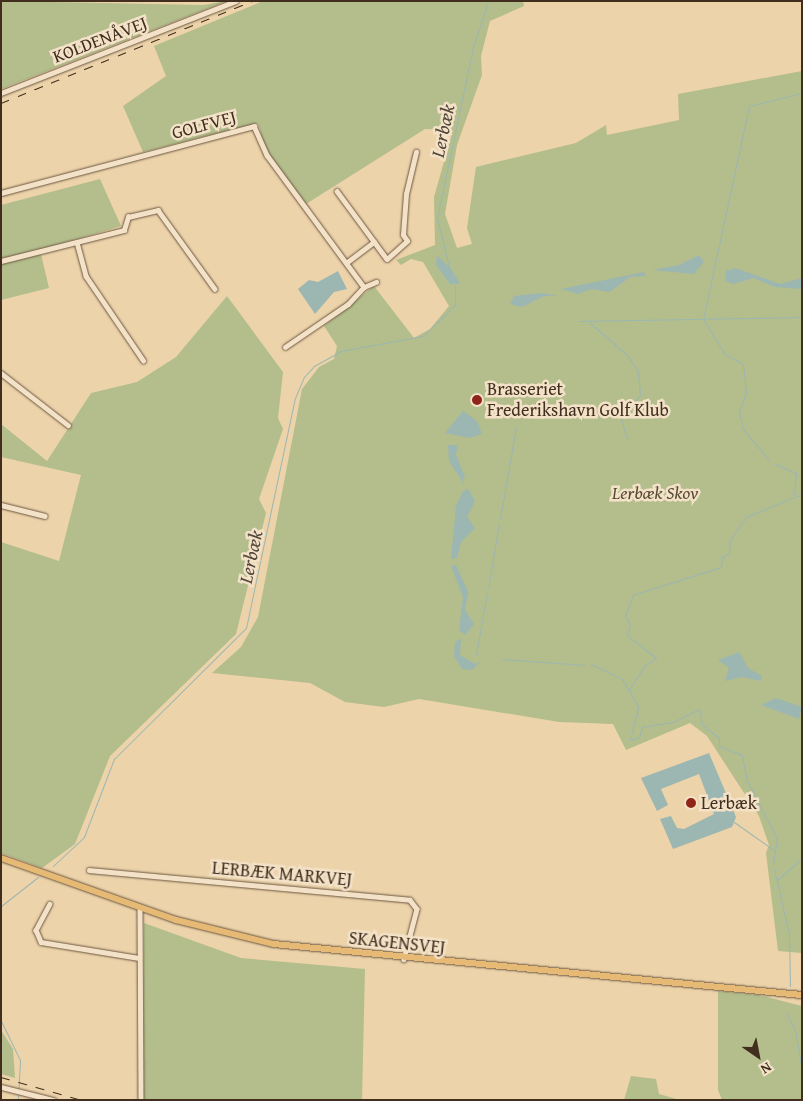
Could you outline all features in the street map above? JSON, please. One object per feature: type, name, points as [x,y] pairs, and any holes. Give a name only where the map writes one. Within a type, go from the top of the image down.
[{"type":"main road","name":"SKAGENSVEJ","points":[[1,858],[140,908],[266,942],[404,959],[802,995]]},
{"type":"street","name":"KOLDENÅVEJ","points":[[1,93],[236,1]]},
{"type":"street","name":"GOLFVEJ","points":[[1,193],[254,126],[267,155],[364,287]]},
{"type":"street","points":[[337,191],[387,259],[405,245],[406,194],[416,152]]},
{"type":"street","points":[[1,261],[124,230],[128,217],[158,210],[215,289]]},
{"type":"street","points":[[77,242],[86,276],[144,360]]},
{"type":"street","points":[[346,262],[374,242]]},
{"type":"street","points":[[285,347],[348,304],[364,287],[376,282]]},
{"type":"street","points":[[1,374],[68,425]]},
{"type":"street","points":[[1,505],[46,516]]},
{"type":"street","name":"LERBÆK MARKVEJ","points":[[89,870],[410,900],[417,909],[404,959]]},
{"type":"street","points":[[50,904],[36,930],[41,942],[139,958]]},
{"type":"street","points":[[140,908],[141,1100]]},
{"type":"street","points":[[1,1088],[14,1089],[53,1100]]},
{"type":"green space","points":[[1,1],[203,5],[227,1],[1,89]]},
{"type":"green space","name":"Lerbæk Skov","points":[[263,1],[523,1],[524,6],[490,21],[481,56],[482,75],[457,145],[445,214],[457,248],[472,244],[467,228],[476,167],[576,143],[606,125],[607,135],[679,120],[678,94],[802,71],[802,953],[778,951],[766,853],[769,845],[759,816],[707,736],[690,723],[626,750],[613,724],[559,722],[419,699],[384,707],[345,702],[310,683],[212,673],[241,647],[258,617],[302,389],[319,367],[334,359],[337,346],[324,326],[374,286],[414,338],[430,329],[449,306],[423,262],[411,259],[401,265],[396,260],[435,245],[434,197],[453,130],[425,129],[306,204],[265,148],[258,123],[143,152],[123,106],[166,76],[154,46]]},
{"type":"green space","points":[[100,179],[121,226],[40,250],[49,288],[1,300],[1,205]]},
{"type":"green space","points":[[227,296],[283,372],[278,418],[283,429],[259,499],[266,513],[236,634],[110,756],[75,844],[42,868],[1,853],[1,542],[59,561],[81,475],[1,457],[1,424],[47,461],[91,393],[137,382],[176,357]]},
{"type":"green space","points":[[144,923],[241,958],[365,969],[362,1100],[143,1100]]},
{"type":"green space","points":[[718,991],[759,995],[802,1006],[802,1100],[722,1100],[718,1090]]},
{"type":"green space","points":[[1,1030],[13,1049],[15,1078],[1,1074]]},
{"type":"green space","points":[[631,1076],[656,1079],[659,1094],[680,1100],[624,1100]]},
{"type":"water","points":[[437,255],[451,269],[460,284],[450,284],[436,265]]},
{"type":"water","points":[[699,255],[704,262],[694,274],[652,270],[679,265]]},
{"type":"water","points":[[735,268],[780,284],[802,278],[802,289],[775,287],[754,278],[733,284],[725,281],[726,271]]},
{"type":"water","points":[[338,271],[347,289],[334,292],[315,314],[298,289],[309,280],[318,282]]},
{"type":"water","points":[[644,272],[646,276],[630,277],[610,292],[591,289],[578,294],[561,289]]},
{"type":"water","points":[[542,293],[558,296],[544,296],[522,307],[510,304],[514,296]]},
{"type":"water","points":[[463,411],[477,421],[482,434],[470,438],[445,433]]},
{"type":"water","points":[[448,445],[458,445],[456,455],[465,477],[462,481],[449,461]]},
{"type":"water","points":[[469,490],[475,501],[467,517],[475,528],[461,542],[457,558],[451,559],[456,506],[463,491]]},
{"type":"water","points":[[456,565],[468,592],[465,610],[474,624],[465,635],[459,630],[463,597],[451,566]]},
{"type":"water","points":[[461,639],[460,655],[477,665],[472,670],[462,669],[454,656],[455,642]]},
{"type":"water","points":[[739,652],[748,668],[762,676],[761,681],[742,677],[725,681],[729,668],[718,660]]},
{"type":"water","points":[[776,698],[802,707],[799,719],[761,705]]},
{"type":"water","points":[[709,753],[736,817],[732,827],[673,849],[660,819],[671,816],[677,828],[684,829],[714,814],[699,774],[661,789],[668,805],[657,811],[641,778]]},
{"type":"waterway","name":"Lerbæk","points":[[449,267],[437,218],[473,47],[488,1]]},
{"type":"waterway","points":[[769,460],[743,429],[739,412],[746,393],[743,364],[725,354],[703,319],[749,106],[802,93]]},
{"type":"waterway","name":"Lerbæk","points":[[53,866],[84,837],[114,759],[246,628],[295,398],[304,377],[314,366],[341,351],[423,336],[455,305],[455,285]]},
{"type":"waterway","points":[[579,321],[802,317]]},
{"type":"waterway","points":[[589,322],[628,356],[638,372],[640,395],[621,419],[627,439]]},
{"type":"waterway","points":[[500,519],[516,427]]},
{"type":"waterway","points":[[775,464],[796,473],[794,495]]},
{"type":"waterway","points":[[773,864],[777,839],[747,781],[742,755],[719,746],[719,738],[702,724],[699,709],[673,722],[642,727],[639,737],[630,740],[638,707],[629,690],[645,665],[656,658],[627,635],[630,625],[625,616],[633,595],[721,567],[722,557],[729,553],[730,540],[746,517],[802,494]]},
{"type":"waterway","points":[[488,589],[499,523]]},
{"type":"waterway","points":[[476,654],[487,593]]},
{"type":"waterway","points":[[502,659],[585,665]]},
{"type":"waterway","points":[[591,664],[622,679],[629,690]]},
{"type":"waterway","points":[[734,822],[775,851]]},
{"type":"waterway","points":[[777,880],[802,858]]},
{"type":"waterway","points":[[774,869],[789,934],[790,986]]},
{"type":"waterway","name":"Lerbæk","points":[[1,906],[38,877]]},
{"type":"waterway","points":[[786,1013],[795,1030],[802,1070]]},
{"type":"waterway","name":"Lerbæk","points":[[1,1021],[20,1060],[18,1100]]},
{"type":"waterway","points":[[802,1076],[802,1081]]},
{"type":"railway","points":[[1,103],[252,1]]},
{"type":"railway","points":[[1,1077],[82,1100]]},
{"type":"place","name":"Brasseriet Frederikshavn Golf Klub","points":[[477,400]]},
{"type":"place","name":"Lerbæk","points":[[691,803]]}]
